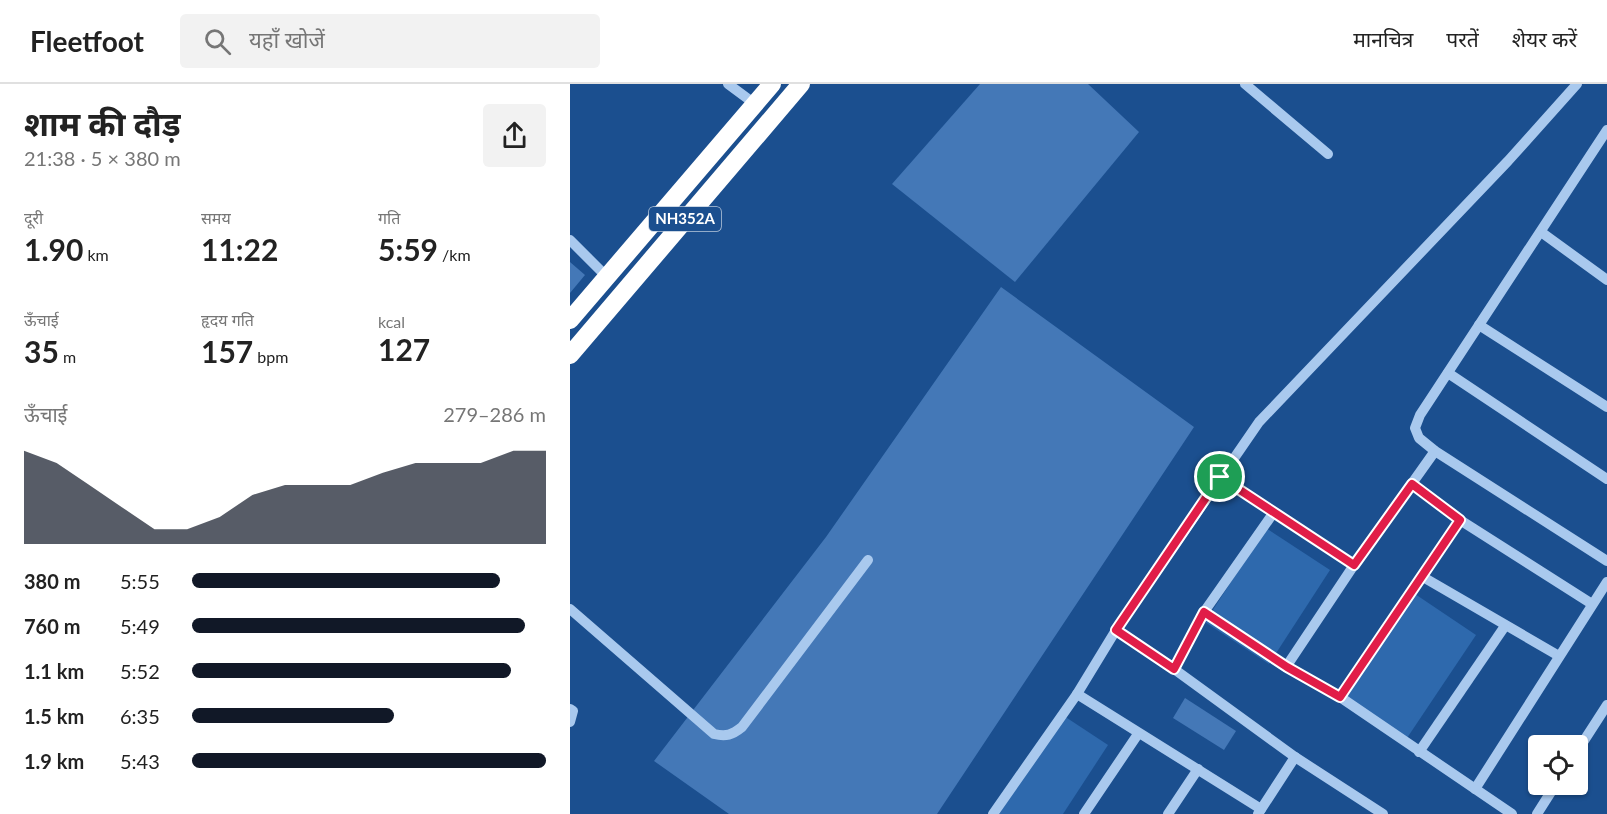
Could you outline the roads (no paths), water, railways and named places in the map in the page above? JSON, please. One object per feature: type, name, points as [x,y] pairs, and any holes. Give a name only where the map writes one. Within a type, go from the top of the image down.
[{"type":"highway","name":"NH352A","points":[[570,320],[772,84]]},
{"type":"highway","name":"NH352A","points":[[570,355],[801,84]]},
{"type":"street","points":[[728,84],[755,104]]},
{"type":"street","points":[[1245,84],[1328,154]]},
{"type":"street","points":[[993,814],[1077,694],[1116,630],[1259,422],[1508,161],[1577,84]]},
{"type":"street","points":[[1607,130],[1420,415],[1415,428],[1419,438],[1435,451],[1607,561]]},
{"type":"street","points":[[1541,232],[1607,280]]},
{"type":"street","points":[[570,240],[607,277]]},
{"type":"street","points":[[1479,325],[1607,407]]},
{"type":"street","points":[[1448,373],[1607,479]]},
{"type":"street","points":[[1287,667],[1354,565],[1435,451]]},
{"type":"street","points":[[1220,477],[1354,565]]},
{"type":"street","points":[[1412,484],[1460,520],[1592,604]]},
{"type":"street","points":[[1174,669],[1204,612],[1274,512]]},
{"type":"street","points":[[1340,697],[1460,520]]},
{"type":"street","points":[[570,609],[714,734],[724,736],[742,727],[868,560]]},
{"type":"street","points":[[1423,577],[1559,656]]},
{"type":"street","points":[[1475,789],[1607,582]]},
{"type":"street","points":[[1204,612],[1287,667],[1340,697],[1512,814]]},
{"type":"street","points":[[1419,752],[1505,626]]},
{"type":"street","points":[[1116,630],[1296,757],[1383,814]]},
{"type":"street","points":[[1077,694],[1138,734],[1198,769],[1260,811],[1296,757]]},
{"type":"street","points":[[1588,735],[1607,705]]},
{"type":"street","points":[[570,709],[573,711],[570,722]]},
{"type":"street","points":[[1084,814],[1138,734]]},
{"type":"street","points":[[1168,814],[1198,769]]},
{"type":"street","points":[[1537,814],[1549,795]]}]
